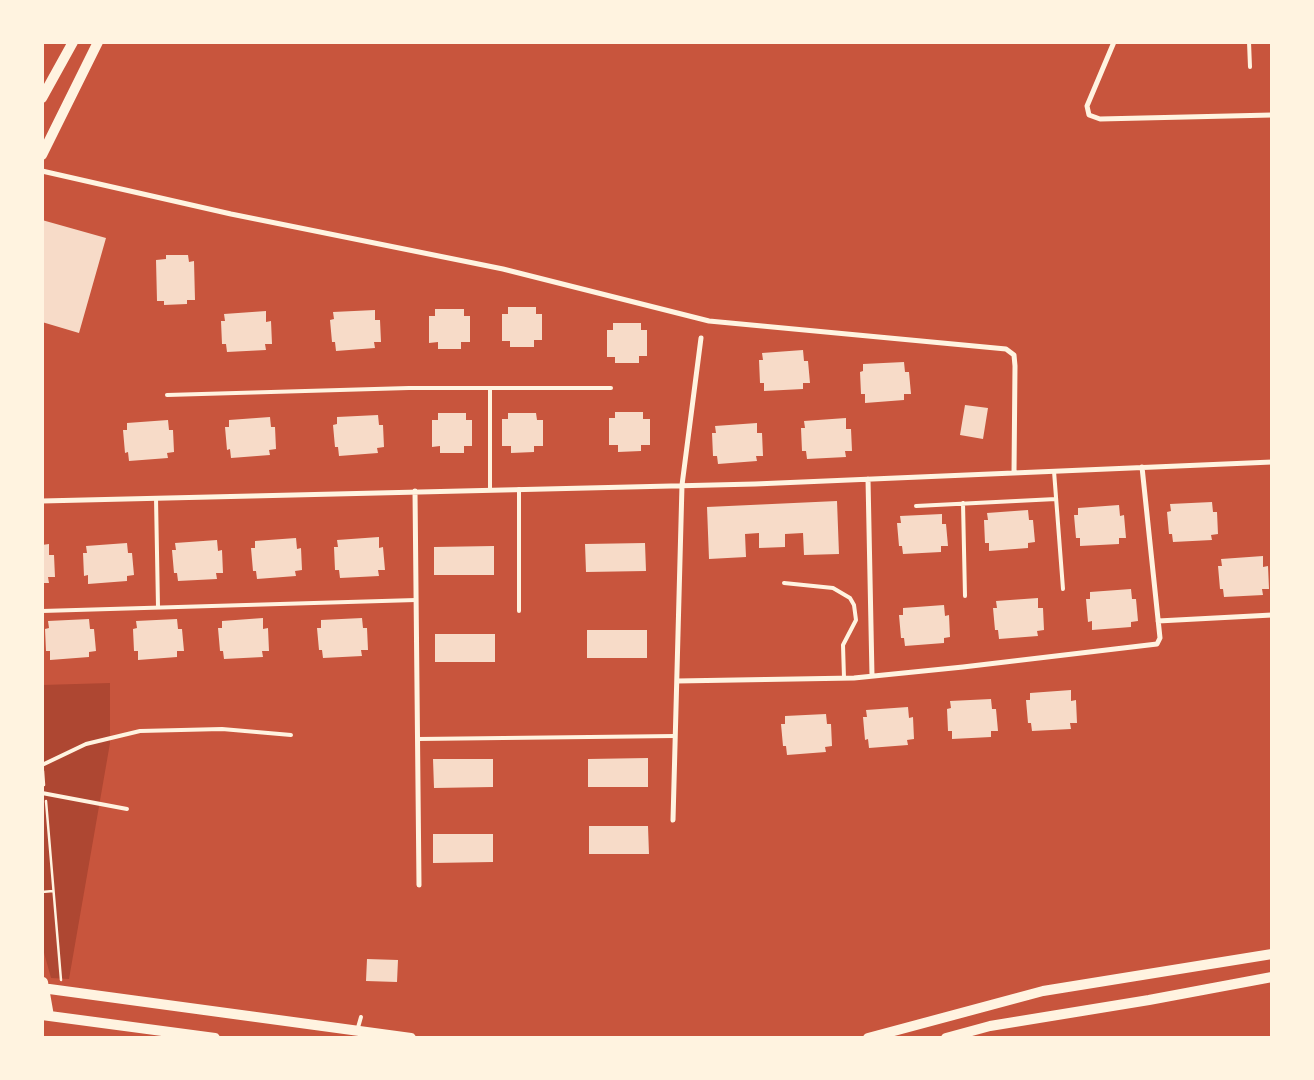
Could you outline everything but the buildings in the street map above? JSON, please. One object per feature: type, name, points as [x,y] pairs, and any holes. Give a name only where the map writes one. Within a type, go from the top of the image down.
[{"type":"main road","points":[[42,98],[73,42]]},
{"type":"main road","points":[[42,155],[98,42]]},
{"type":"main road","points":[[868,1038],[1043,991],[1272,954]]},
{"type":"main road","points":[[946,1038],[990,1026],[1149,1000],[1272,977]]},
{"type":"main road","points":[[215,1038],[46,1015],[43,986],[62,991],[410,1038]]},
{"type":"street","points":[[1114,42],[1087,106],[1089,115],[1100,119],[1272,115]]},
{"type":"street","points":[[42,171],[231,214],[503,269],[708,321],[1006,349],[1014,355],[1015,366],[1014,473]]},
{"type":"street","points":[[673,820],[682,486],[701,338]]},
{"type":"street","points":[[42,501],[682,486],[1272,462]]},
{"type":"street","points":[[677,680],[872,676],[963,668],[1157,644],[1160,638],[1142,467]]},
{"type":"street","points":[[868,479],[872,676]]},
{"type":"street","points":[[415,491],[419,885]]},
{"type":"street","points":[[1158,621],[1272,615]]},
{"type":"lane","points":[[1249,42],[1250,67]]},
{"type":"lane","points":[[166,395],[409,388],[612,388]]},
{"type":"lane","points":[[490,388],[490,490]]},
{"type":"lane","points":[[1054,471],[1063,589]]},
{"type":"lane","points":[[519,489],[519,611]]},
{"type":"lane","points":[[156,498],[158,607]]},
{"type":"lane","points":[[916,506],[1056,499]]},
{"type":"lane","points":[[964,503],[965,596]]},
{"type":"lane","points":[[784,583],[833,588],[850,598],[854,605],[856,620],[844,645],[844,678]]},
{"type":"lane","points":[[42,611],[416,600]]},
{"type":"lane","points":[[42,765],[86,744],[140,731],[222,730],[291,735]]},
{"type":"lane","points":[[418,739],[675,736]]},
{"type":"lane","points":[[44,793],[127,809]]},
{"type":"lane","points":[[357,1030],[361,1017]]},
{"type":"path","points":[[42,765],[62,991]]},
{"type":"path","points":[[42,816],[47,816]]},
{"type":"path","points":[[42,892],[54,891]]},
{"type":"shaded area","points":[[110,683],[110,743],[69,979],[51,978],[43,949],[42,685]]}]
